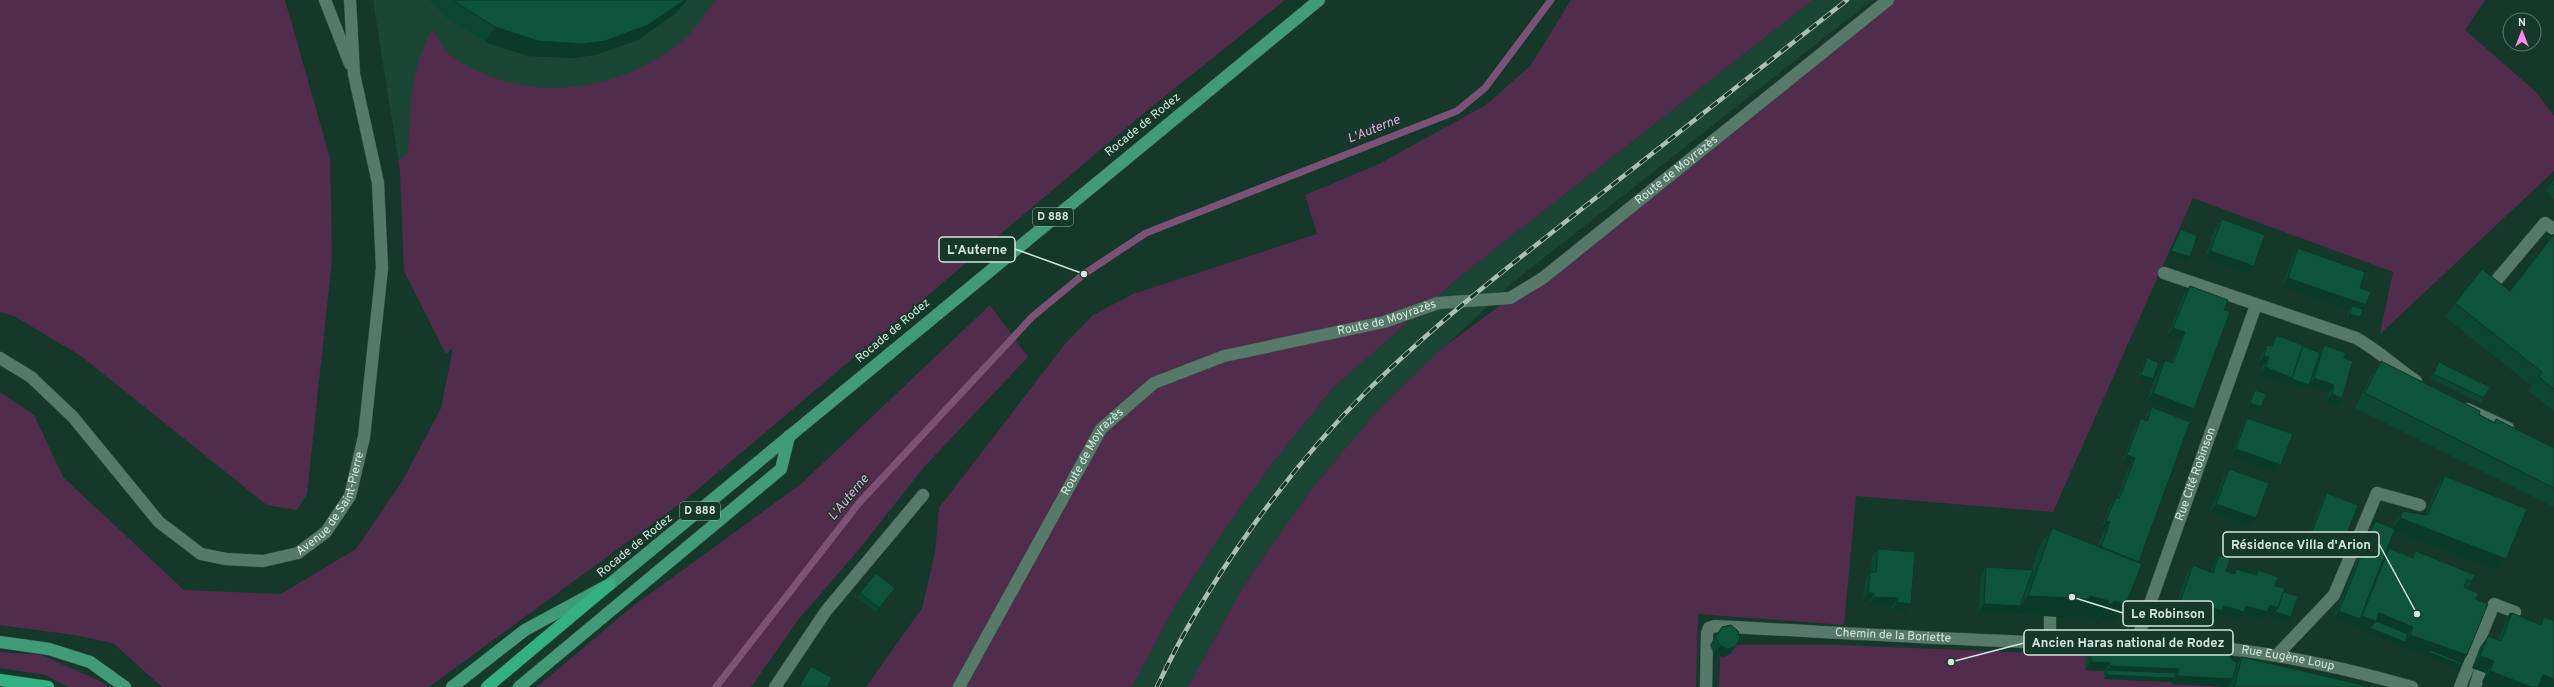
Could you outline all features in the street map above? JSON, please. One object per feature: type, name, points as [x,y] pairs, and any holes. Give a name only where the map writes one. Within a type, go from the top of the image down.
[{"type":"highway","name":"Rocade de Rodez","points":[[487,687],[610,584]]},
{"type":"highway","points":[[0,680],[48,687]]},
{"type":"main road","name":"Rocade de Rodez","points":[[610,584],[1319,0]]},
{"type":"main road","points":[[519,687],[782,469],[789,436]]},
{"type":"main road","points":[[452,687],[525,630],[610,584]]},
{"type":"main road","points":[[0,642],[49,649],[90,662],[125,687]]},
{"type":"street","name":"Avenue de Saint-Pierre","points":[[0,358],[30,377],[73,417],[159,522],[201,554],[226,559],[263,561],[298,553],[326,532],[350,496],[364,437],[382,268],[378,183],[354,74],[325,0]]},
{"type":"street","name":"Avenue de Saint-Pierre","points":[[350,0],[354,74]]},
{"type":"street","name":"Route de Moyrazès","points":[[960,687],[1101,429],[1154,383],[1224,356],[1384,322],[1438,304],[1510,298],[1543,278],[1888,0]]},
{"type":"street","points":[[2495,282],[2545,223],[2554,229]]},
{"type":"street","points":[[2164,273],[2356,338],[2376,350],[2397,369],[2424,386]]},
{"type":"street","name":"Rue Cité Robinson","points":[[2136,643],[2256,305]]},
{"type":"street","points":[[2458,404],[2520,433]]},
{"type":"street","points":[[2278,654],[2334,595],[2377,493],[2420,505]]},
{"type":"street","points":[[775,687],[826,611],[923,495]]},
{"type":"street","points":[[2460,687],[2494,604],[2515,612]]},
{"type":"street","points":[[2050,616],[2050,643]]},
{"type":"street","name":"Chemin de la Boriette","points":[[1706,687],[1708,633],[1709,628],[1715,626],[1895,637],[2050,643],[2136,643]]},
{"type":"street","name":"Rue Eugène Loup","points":[[2136,643],[2188,645],[2278,654],[2336,666],[2412,687]]},
{"type":"street","points":[[2475,687],[2486,652]]},
{"type":"shaded area","points":[[0,0],[285,0],[330,158],[332,259],[307,494],[297,510],[267,505],[81,356],[14,316],[0,312]]},
{"type":"shaded area","points":[[373,0],[747,0],[446,354],[404,271],[400,170]]},
{"type":"shaded area","points":[[716,0],[1285,0],[1144,113],[685,500],[429,687],[162,687],[113,643],[74,635],[0,625],[0,392],[34,415],[63,477],[184,590],[281,594],[356,549],[403,480],[441,408],[453,348],[446,354],[404,271],[400,170],[398,161],[408,153],[412,90],[419,60],[432,29],[442,45],[454,58],[482,73],[511,83],[540,87],[570,87],[600,82],[628,73],[656,60],[686,38]]},
{"type":"shaded area","points":[[1571,0],[1813,0],[1462,275],[1333,388],[1272,464],[1220,536],[1173,610],[1132,687],[866,687],[922,608],[935,553],[939,508],[1065,344],[1093,315],[1133,294],[1317,234],[1305,195],[1379,164],[1486,105],[1531,65]]},
{"type":"shaded area","points":[[1813,0],[1872,0],[1513,282],[1376,412],[1310,491],[1244,585],[1188,687],[1132,687],[1173,610],[1220,536],[1272,464],[1333,388],[1462,275]]},
{"type":"shaded area","points":[[1888,0],[2485,0],[2465,30],[2536,92],[2554,116],[2554,171],[2380,334],[2393,272],[2193,198],[2053,512],[1856,496],[1844,625],[1698,614],[1696,687],[1188,687],[1244,585],[1310,491],[1376,412],[1440,350],[1510,298]]},
{"type":"shaded area","points":[[990,305],[1028,357],[924,467],[861,547],[798,620],[751,687],[537,687],[629,609],[801,484]]},
{"type":"shaded area","points":[[1716,635],[1734,645],[1840,645],[2086,655],[2352,687],[1719,687],[1720,657],[1712,651],[1712,640]]},
{"type":"shaded area","points":[[0,652],[41,655],[100,681],[109,687],[69,687],[45,675],[0,668]]},
{"type":"building","points":[[454,0],[685,0],[648,25],[605,41],[583,44],[538,41],[495,27]]},
{"type":"building","points":[[2222,219],[2265,235],[2254,266],[2210,251]]},
{"type":"building","points":[[2181,229],[2197,236],[2190,257],[2171,251]]},
{"type":"building","points":[[2554,234],[2554,389],[2539,377],[2542,372],[2455,303],[2482,269],[2510,291]]},
{"type":"building","points":[[2298,248],[2365,272],[2360,288],[2371,292],[2366,305],[2288,278]]},
{"type":"building","points":[[2190,286],[2228,300],[2224,310],[2230,312],[2194,409],[2153,393],[2165,360],[2173,363],[2185,332],[2173,328]]},
{"type":"building","points":[[2352,306],[2363,309],[2360,317],[2350,314]]},
{"type":"building","points":[[2276,335],[2303,345],[2292,378],[2265,367],[2269,357],[2264,356],[2267,345],[2272,346]]},
{"type":"building","points":[[2324,345],[2346,353],[2344,358],[2353,361],[2342,398],[2332,394],[2334,385],[2314,378]]},
{"type":"building","points":[[2303,346],[2320,353],[2309,385],[2292,379]]},
{"type":"building","points":[[2147,358],[2159,363],[2153,379],[2141,375]]},
{"type":"building","points":[[2381,361],[2480,411],[2479,415],[2495,423],[2496,419],[2554,448],[2554,488],[2365,393]]},
{"type":"building","points":[[2439,362],[2490,387],[2484,398],[2433,374]]},
{"type":"building","points":[[2255,390],[2266,394],[2261,407],[2250,403]]},
{"type":"building","points":[[2152,407],[2190,422],[2139,562],[2101,547],[2110,522],[2106,521],[2116,497],[2119,499],[2135,458],[2127,455],[2141,418],[2147,421]]},
{"type":"building","points":[[2247,418],[2293,434],[2281,465],[2236,449]]},
{"type":"building","points":[[2229,469],[2269,483],[2256,518],[2216,504]]},
{"type":"building","points":[[2445,476],[2527,509],[2506,559],[2400,518],[2403,511],[2427,515]]},
{"type":"building","points":[[2327,493],[2358,505],[2342,548],[2331,543],[2332,540],[2312,532]]},
{"type":"building","points":[[2375,521],[2395,529],[2360,619],[2339,611]]},
{"type":"building","points":[[2052,528],[2142,564],[2126,604],[2114,601],[2112,604],[2108,603],[2109,601],[2090,596],[2089,599],[2028,596]]},
{"type":"building","points":[[2389,548],[2413,558],[2416,551],[2475,575],[2472,582],[2467,579],[2464,587],[2478,593],[2476,599],[2488,604],[2467,655],[2410,635],[2413,627],[2379,613],[2376,621],[2362,616]]},
{"type":"building","points":[[1878,549],[1915,552],[1911,604],[1897,602],[1898,598],[1874,597],[1874,593],[1868,593],[1870,572],[1876,572]]},
{"type":"building","points":[[2219,555],[2230,559],[2226,571],[2235,574],[2236,569],[2256,575],[2258,570],[2278,577],[2275,586],[2285,588],[2278,608],[2270,605],[2267,612],[2246,606],[2244,612],[2224,606],[2222,611],[2202,604],[2201,609],[2180,602],[2193,565],[2213,573]]},
{"type":"building","points":[[1986,567],[2033,570],[2020,606],[1984,604]]},
{"type":"building","points":[[876,573],[895,588],[879,608],[860,593]]},
{"type":"building","points":[[2283,592],[2298,596],[2291,617],[2275,612],[2278,608]]},
{"type":"building","points":[[2512,613],[2541,625],[2544,617],[2554,621],[2554,679],[2543,675],[2538,687],[2531,687],[2490,671],[2494,661],[2480,656],[2488,636],[2501,641]]},
{"type":"building","points":[[2376,621],[2408,634],[2405,642],[2370,628]]},
{"type":"building","points":[[1731,625],[1738,631],[1740,639],[1736,646],[1728,649],[1720,646],[1716,637],[1722,627]]},
{"type":"building","points":[[2091,647],[2229,653],[2231,659],[2237,663],[2233,679],[2177,676],[2179,669],[2110,666],[2110,663],[2091,662]]},
{"type":"building","points":[[2430,650],[2462,663],[2461,665],[2429,652]]},
{"type":"building","points":[[2242,657],[2372,687],[2234,687]]},
{"type":"building","points":[[811,666],[832,678],[827,687],[799,687]]},
{"type":"building","points":[[2107,670],[2176,673],[2174,678],[2107,675]]},
{"type":"waterway","name":"L'Auterne","points":[[716,687],[859,503],[1032,317],[1084,274],[1146,233],[1457,111],[1485,88],[1551,0]]},
{"type":"railway","points":[[1157,687],[1176,648],[1199,609],[1223,569],[1250,530],[1308,455],[1368,390],[1396,363],[1482,288],[1847,0]]},
{"type":"place","name":"L'Auterne","points":[[1084,274]]},
{"type":"place","name":"Le Robinson","points":[[2072,597]]},
{"type":"place","name":"Résidence Villa d'Arion","points":[[2417,614]]},
{"type":"place","name":"Ancien Haras national de Rodez","points":[[1951,662]]}]
